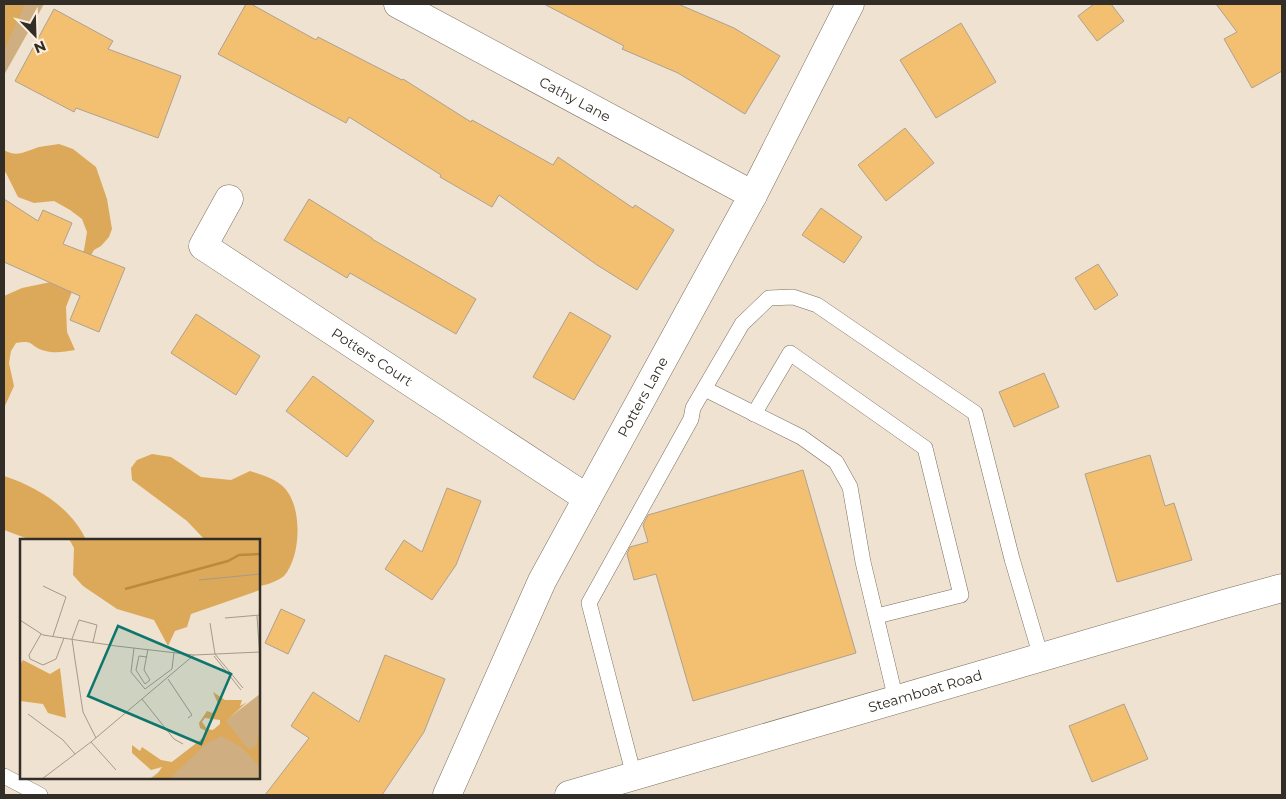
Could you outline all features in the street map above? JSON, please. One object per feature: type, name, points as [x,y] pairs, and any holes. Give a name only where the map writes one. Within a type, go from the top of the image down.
[{"type":"street","name":"Cathy Lane","points":[[398,4],[753,195]]},
{"type":"street","name":"Potters Lane","points":[[447,795],[542,582],[753,195],[850,4]]},
{"type":"street","name":"Potters Court","points":[[229,199],[203,246],[587,498]]},
{"type":"street","name":"Steamboat Road","points":[[569,795],[1282,588]]},
{"type":"lane","points":[[634,776],[589,603],[691,419],[693,408],[742,324],[768,298],[793,297],[817,305],[975,414],[1012,559],[1041,657]]},
{"type":"lane","points":[[754,414],[790,353],[925,448],[961,595],[876,616]]},
{"type":"lane","points":[[705,389],[801,437],[836,462],[850,487],[863,562],[896,700]]},
{"type":"lane","points":[[4,776],[40,795]]},
{"type":"shaded area","points":[[4,4],[44,4],[4,75]]},
{"type":"shaded area","points":[[4,4],[25,4],[4,51]]},
{"type":"shaded area","points":[[59,144],[73,149],[96,167],[107,199],[112,229],[109,237],[101,246],[94,250],[77,279],[66,307],[67,332],[75,350],[50,352],[29,343],[16,343],[11,351],[9,363],[14,386],[4,408],[4,296],[22,288],[51,282],[70,268],[84,250],[87,232],[82,219],[54,201],[34,203],[18,197],[4,171],[4,150],[17,154],[39,147]]},
{"type":"shaded area","points":[[152,454],[171,457],[201,477],[231,480],[250,471],[282,485],[293,503],[297,524],[296,548],[293,559],[284,576],[279,580],[260,586],[260,539],[204,539],[187,521],[132,480],[131,468],[137,460]]},
{"type":"shaded area","points":[[4,476],[40,492],[52,500],[72,518],[86,539],[28,539],[4,530]]},
{"type":"building","points":[[246,4],[251,4],[316,40],[318,37],[403,79],[471,122],[472,120],[553,165],[558,157],[633,208],[635,205],[674,230],[637,290],[597,265],[499,195],[492,207],[440,177],[441,175],[349,117],[346,123],[218,54]]},
{"type":"building","points":[[544,4],[678,4],[734,28],[780,56],[745,114],[678,73],[622,49],[624,46]]},
{"type":"building","points":[[1094,4],[1111,4],[1124,21],[1097,41],[1078,16]]},
{"type":"building","points":[[1216,4],[1282,4],[1282,71],[1252,88],[1224,39],[1237,32]]},
{"type":"building","points":[[54,9],[113,41],[108,49],[181,76],[158,138],[76,108],[74,112],[15,81]]},
{"type":"building","points":[[961,23],[996,82],[936,118],[900,60]]},
{"type":"building","points":[[905,128],[934,163],[886,201],[858,165]]},
{"type":"building","points":[[4,199],[38,221],[43,210],[72,223],[63,244],[125,268],[99,332],[70,320],[80,296],[4,262]]},
{"type":"building","points":[[309,199],[372,239],[476,299],[456,334],[350,273],[347,278],[284,240]]},
{"type":"building","points":[[821,208],[862,237],[844,263],[802,235]]},
{"type":"building","points":[[1098,264],[1118,295],[1095,310],[1075,278]]},
{"type":"building","points":[[570,312],[611,336],[574,400],[533,377]]},
{"type":"building","points":[[196,314],[260,356],[236,395],[171,353]]},
{"type":"building","points":[[1044,373],[1059,407],[1014,427],[999,392]]},
{"type":"building","points":[[313,376],[374,421],[347,457],[286,411]]},
{"type":"building","points":[[1150,455],[1165,506],[1174,503],[1192,560],[1117,582],[1085,474]]},
{"type":"building","points":[[803,470],[856,653],[693,701],[656,574],[634,580],[627,554],[630,547],[648,542],[643,525],[648,515]]},
{"type":"building","points":[[447,488],[481,501],[456,565],[432,600],[385,569],[404,540],[422,552]]},
{"type":"building","points":[[281,609],[305,620],[288,654],[265,643]]},
{"type":"building","points":[[385,655],[445,679],[424,732],[382,795],[265,795],[309,738],[291,726],[313,692],[359,722]]},
{"type":"building","points":[[1124,704],[1148,759],[1092,782],[1069,726]]}]
